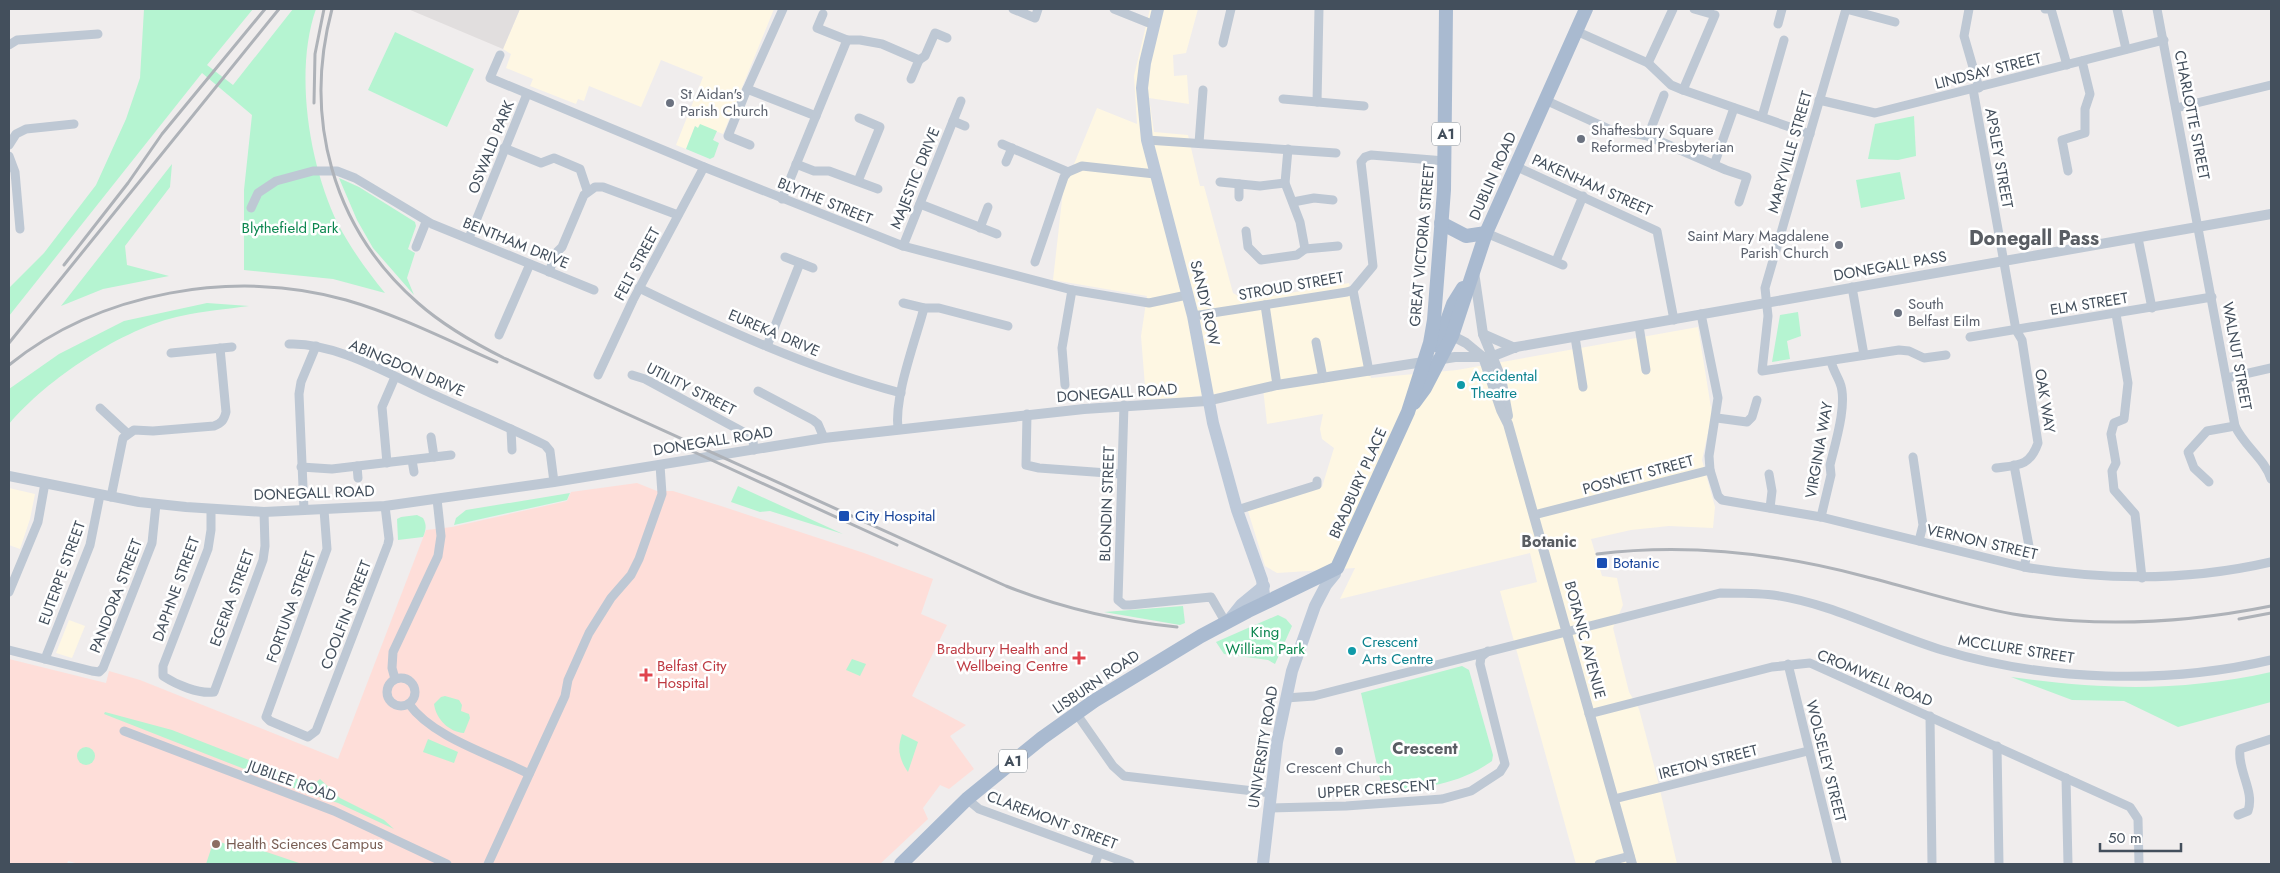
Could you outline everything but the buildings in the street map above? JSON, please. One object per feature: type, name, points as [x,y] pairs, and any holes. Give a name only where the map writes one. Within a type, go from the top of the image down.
[{"type":"main road","name":"SANDY ROW","points":[[1158,9],[1142,88],[1146,140],[1192,316],[1207,401],[1237,510],[1264,586],[1265,602]]},
{"type":"main road","name":"GREAT VICTORIA STREET","points":[[1432,361],[1443,329],[1441,223],[1445,161],[1446,9]]},
{"type":"main road","name":"DUBLIN ROAD","points":[[1432,361],[1443,329],[1475,268],[1486,233],[1586,9]]},
{"type":"main road","points":[[1441,223],[1462,235],[1472,236],[1486,233]]},
{"type":"main road","name":"BRADBURY PLACE","points":[[1336,571],[1432,361]]},
{"type":"main road","name":"LISBURN ROAD","points":[[901,864],[967,798],[1076,713],[1138,672],[1227,622],[1265,602],[1336,571]]},
{"type":"main road","name":"UNIVERSITY ROAD","points":[[1263,864],[1271,793],[1292,671],[1305,636],[1317,622],[1333,586],[1336,571]]},
{"type":"main road","points":[[1227,622],[1241,605],[1264,586]]},
{"type":"street","points":[[750,145],[728,136],[746,89],[783,9]]},
{"type":"street","points":[[1012,9],[1035,18],[1038,9]]},
{"type":"street","points":[[1114,9],[1154,26]]},
{"type":"street","points":[[1224,43],[1231,9]]},
{"type":"street","points":[[1317,102],[1320,9]]},
{"type":"street","points":[[1648,63],[1673,9]]},
{"type":"street","points":[[1683,90],[1715,15],[1694,9]]},
{"type":"street","points":[[1778,24],[1782,9]]},
{"type":"street","points":[[1846,9],[1895,22]]},
{"type":"street","name":"MARYVILLE STREET","points":[[1831,361],[1762,371],[1768,316],[1765,288],[1846,9]]},
{"type":"street","name":"APSLEY STREET","points":[[1969,9],[1964,36],[1976,88],[2016,330]]},
{"type":"street","points":[[2045,9],[2051,10],[2067,65]]},
{"type":"street","points":[[2118,9],[2126,49]]},
{"type":"street","name":"CHARLOTTE STREET","points":[[2157,9],[2199,227]]},
{"type":"street","points":[[823,14],[817,28],[847,40],[882,44],[919,60]]},
{"type":"street","points":[[1576,30],[1648,63],[1671,85],[1810,134]]},
{"type":"street","points":[[911,79],[919,60],[925,56],[935,33],[947,38]]},
{"type":"street","points":[[9,45],[17,40],[98,34]]},
{"type":"street","points":[[782,199],[847,40]]},
{"type":"street","points":[[1762,117],[1784,40]]},
{"type":"street","name":"LINDSAY STREET","points":[[1819,100],[1875,113],[2164,40]]},
{"type":"street","name":"BLYTHE STREET","points":[[500,55],[490,78],[782,199],[903,246],[1072,290],[1149,303],[1187,295]]},
{"type":"street","points":[[2068,171],[2062,140],[2085,133],[2084,109],[2090,94],[2082,61]]},
{"type":"street","points":[[2176,108],[2271,85]]},
{"type":"street","points":[[746,89],[816,116]]},
{"type":"street","points":[[1199,143],[1203,90]]},
{"type":"street","name":"OSWALD PARK","points":[[469,238],[527,94]]},
{"type":"street","points":[[1648,136],[1664,95]]},
{"type":"street","points":[[1283,99],[1364,106]]},
{"type":"street","points":[[1544,100],[1612,129],[1648,136],[1714,166],[1747,177],[1739,202]]},
{"type":"street","name":"MAJESTIC DRIVE","points":[[903,246],[961,101]]},
{"type":"street","points":[[1714,166],[1734,108]]},
{"type":"street","points":[[858,182],[880,127],[859,118]]},
{"type":"street","name":"MAJESTIC DRIVE","points":[[953,121],[965,126]]},
{"type":"street","points":[[9,145],[16,134],[26,129],[74,124]]},
{"type":"street","points":[[1146,140],[1336,153]]},
{"type":"street","points":[[1002,144],[1068,172]]},
{"type":"street","points":[[504,148],[541,163],[554,158],[580,169],[587,190]]},
{"type":"street","points":[[1006,162],[1012,148]]},
{"type":"street","points":[[1288,149],[1285,184],[1294,202],[1305,249]]},
{"type":"street","name":"STROUD STREET","points":[[1192,316],[1353,290],[1373,266],[1361,162],[1365,157],[1372,155],[1445,161]]},
{"type":"street","points":[[9,156],[15,172],[20,229]]},
{"type":"street","points":[[796,164],[814,171],[829,171],[878,189]]},
{"type":"street","points":[[1035,262],[1064,177],[1068,172],[1082,166],[1155,174]]},
{"type":"street","name":"PAKENHAM STREET","points":[[1515,166],[1657,230],[1674,320]]},
{"type":"street","name":"FELT STREET","points":[[598,375],[640,288],[704,167]]},
{"type":"street","name":"BENTHAM DRIVE","points":[[251,208],[258,193],[276,182],[319,170],[337,172],[355,178],[426,222],[594,290]]},
{"type":"street","points":[[1220,182],[1260,186],[1285,184]]},
{"type":"street","points":[[1238,197],[1240,184]]},
{"type":"street","points":[[549,272],[587,190],[594,187],[603,187],[678,216]]},
{"type":"street","points":[[1486,233],[1560,263],[1583,196]]},
{"type":"street","points":[[1294,202],[1314,198],[1333,200]]},
{"type":"street","points":[[920,204],[997,234]]},
{"type":"street","points":[[980,228],[988,208]]},
{"type":"street","name":"DONEGALL PASS","points":[[1432,361],[1487,357],[1515,348],[1701,314],[2271,214]]},
{"type":"street","points":[[416,247],[426,222]]},
{"type":"street","name":"WALNUT STREET","points":[[2199,227],[2235,426],[2239,436],[2264,466],[2271,479]]},
{"type":"street","points":[[1246,231],[1248,247],[1261,260],[1297,255],[1305,249],[1338,246]]},
{"type":"street","points":[[2138,238],[2152,308]]},
{"type":"street","points":[[785,257],[813,268]]},
{"type":"street","points":[[767,346],[800,263]]},
{"type":"street","points":[[499,335],[530,264]]},
{"type":"street","name":"BOTANIC AVENUE","points":[[1475,268],[1487,357],[1501,378],[1508,424],[1568,630],[1589,714],[1631,860]]},
{"type":"street","points":[[1852,287],[1864,355]]},
{"type":"street","name":"EUREKA DRIVE","points":[[640,288],[672,305],[767,346],[832,371],[902,393]]},
{"type":"street","points":[[1065,384],[1062,348],[1072,290]]},
{"type":"street","points":[[1353,290],[1370,371]]},
{"type":"street","name":"ELM STREET","points":[[1970,337],[2212,297]]},
{"type":"street","points":[[903,303],[924,308],[939,308],[1008,326]]},
{"type":"street","points":[[1265,305],[1277,385]]},
{"type":"street","points":[[898,429],[897,414],[924,308]]},
{"type":"street","name":"POSNETT STREET","points":[[1534,515],[1710,470],[1709,456],[1717,418],[1718,398],[1701,314]]},
{"type":"street","points":[[2116,314],[2128,383],[2124,419],[2114,423],[2112,434],[2116,463],[2112,471],[2114,490],[2135,514],[2142,578]]},
{"type":"street","points":[[1638,326],[1646,370]]},
{"type":"street","points":[[1443,329],[1487,357]]},
{"type":"street","name":"OAK WAY","points":[[1996,468],[2014,465],[2033,457],[2038,443],[2022,340],[2016,330]]},
{"type":"street","points":[[1483,334],[1515,348]]},
{"type":"street","points":[[1575,337],[1584,387]]},
{"type":"street","points":[[1316,342],[1323,378]]},
{"type":"street","name":"ABINGDON DRIVE","points":[[289,344],[302,343],[316,346],[357,359],[511,429],[548,448],[554,482]]},
{"type":"street","points":[[304,510],[299,388],[316,346]]},
{"type":"street","points":[[171,353],[232,347]]},
{"type":"street","points":[[111,497],[123,438],[127,433],[134,430],[153,431],[221,423],[226,412],[220,348]]},
{"type":"street","points":[[1831,361],[1899,350],[1924,358],[1946,355]]},
{"type":"street","name":"DONEGALL ROAD","points":[[9,476],[111,497],[156,504],[211,509],[264,512],[385,506],[554,482],[824,438],[1028,414],[1124,405],[1207,401],[1277,385],[1432,361]]},
{"type":"street","name":"VIRGINIA WAY","points":[[1821,517],[1831,475],[1830,465],[1843,404],[1840,382],[1834,374],[1831,361]]},
{"type":"street","points":[[2227,378],[2271,368]]},
{"type":"street","name":"UTILITY STREET","points":[[632,376],[645,379],[747,434],[752,450]]},
{"type":"street","points":[[387,463],[382,407],[395,377]]},
{"type":"street","points":[[758,391],[813,420],[818,424],[824,438]]},
{"type":"street","points":[[1717,418],[1747,422],[1752,417],[1758,400]]},
{"type":"street","name":"BLONDIN STREET","points":[[1124,405],[1118,594],[1121,603],[1130,605],[1211,597],[1227,622]]},
{"type":"street","points":[[100,408],[127,433]]},
{"type":"street","points":[[1028,414],[1026,465],[1039,468],[1122,474]]},
{"type":"street","points":[[2208,482],[2194,468],[2188,452],[2207,431],[2235,426]]},
{"type":"street","points":[[511,429],[512,450]]},
{"type":"street","points":[[431,437],[434,457]]},
{"type":"street","points":[[301,467],[332,469],[450,455]]},
{"type":"street","points":[[1913,457],[1923,525],[1919,541]]},
{"type":"street","points":[[412,460],[414,472]]},
{"type":"street","points":[[488,864],[565,696],[568,680],[589,633],[611,598],[631,574],[639,559],[662,494],[664,464]]},
{"type":"street","points":[[2014,465],[2028,546],[2024,567]]},
{"type":"street","points":[[357,466],[358,478]]},
{"type":"street","name":"VERNON STREET","points":[[1710,470],[1718,496],[1722,500],[1821,517],[2024,567],[2092,576],[2142,578],[2199,576],[2271,562]]},
{"type":"street","points":[[1769,474],[1772,491],[1770,508]]},
{"type":"street","points":[[1237,510],[1317,485],[1317,481]]},
{"type":"street","points":[[9,592],[38,522],[45,483]]},
{"type":"street","name":"EUTERPE STREET","points":[[45,659],[90,545],[100,495]]},
{"type":"street","points":[[395,679],[392,668],[393,652],[438,556],[441,536],[437,499]]},
{"type":"street","name":"PANDORA STREET","points":[[45,659],[92,671],[99,672],[103,668],[152,543],[156,504]]},
{"type":"street","name":"COOLFIN STREET","points":[[266,712],[266,717],[270,721],[308,737],[316,732],[388,544],[385,506]]},
{"type":"street","name":"DAPHNE STREET","points":[[211,509],[211,530],[208,549],[163,666],[164,676],[173,682],[206,693],[214,692]]},
{"type":"street","name":"FORTUNA STREET","points":[[266,712],[327,549],[324,510]]},
{"type":"street","name":"EGERIA STREET","points":[[214,692],[263,560],[265,546],[264,512]]},
{"type":"street","name":"MCCLURE STREET","points":[[1286,698],[1314,696],[1706,595],[1735,593],[1790,598],[1862,620],[1912,640],[1980,660],[2054,671],[2123,675],[2176,674],[2216,670],[2271,660]]},
{"type":"street","points":[[9,650],[45,659]]},
{"type":"street","points":[[1466,657],[1480,664],[1482,657],[1490,650]]},
{"type":"street","name":"CROMWELL ROAD","points":[[1589,714],[1632,701],[1788,664],[1810,663],[2130,807],[2138,819],[2139,864]]},
{"type":"street","name":"UPPER CRESCENT","points":[[1269,808],[1346,806],[1442,799],[1471,791],[1500,772],[1505,764],[1480,664]]},
{"type":"street","name":"WOLSELEY STREET","points":[[1788,664],[1808,751],[1838,864]]},
{"type":"street","points":[[404,678],[415,687],[415,696],[409,704],[400,706],[388,698],[387,689],[395,679],[404,678]]},
{"type":"street","points":[[409,704],[414,711],[435,727],[529,774]]},
{"type":"street","points":[[1076,713],[1113,766],[1124,776],[1271,793]]},
{"type":"street","points":[[1930,716],[1932,864]]},
{"type":"street","name":"JUBILEE ROAD","points":[[124,731],[334,811],[448,864]]},
{"type":"street","points":[[2238,814],[2248,811],[2251,803],[2240,760],[2240,749],[2271,739]]},
{"type":"street","points":[[1997,746],[1999,864]]},
{"type":"street","name":"IRETON STREET","points":[[1614,799],[1808,751]]},
{"type":"street","points":[[2066,778],[2068,864]]},
{"type":"street","name":"CLAREMONT STREET","points":[[967,798],[979,809],[1130,864]]},
{"type":"street","points":[[1095,864],[1099,853]]},
{"type":"street","points":[[1599,864],[1631,860]]},
{"type":"shaded area","points":[[408,9],[520,9],[503,49]]},
{"type":"shaded area","points":[[520,9],[774,9],[723,134],[700,125],[698,128],[695,126],[686,149],[676,145],[703,77],[661,60],[641,107],[589,86],[584,101],[578,99],[576,104],[530,86],[533,79],[506,68],[511,54],[503,49]]},
{"type":"shaded area","points":[[1150,9],[1198,9],[1186,53],[1173,55],[1174,76],[1187,75],[1189,104],[1149,98],[1154,132],[1188,135],[1200,186],[1204,186],[1233,293],[1240,297],[1254,294],[1259,298],[1349,283],[1371,378],[1457,370],[1698,327],[1712,414],[1702,460],[1715,507],[1713,528],[1669,526],[1631,530],[1591,539],[1602,576],[1617,578],[1623,605],[1613,628],[1629,692],[1639,709],[1677,864],[1576,864],[1500,591],[1537,582],[1530,553],[1340,599],[1355,568],[1277,573],[1265,566],[1248,511],[1322,487],[1334,448],[1322,439],[1320,429],[1323,414],[1267,424],[1263,388],[1181,398],[1146,399],[1141,336],[1147,296],[1053,280],[1063,191],[1097,108],[1137,124],[1134,76]]},
{"type":"shaded area","name":"Belfast City Hospital","points":[[637,483],[657,491],[673,491],[721,506],[864,553],[933,579],[921,614],[947,625],[912,696],[966,725],[950,736],[974,769],[949,789],[940,785],[923,808],[928,819],[880,864],[79,864],[68,861],[67,864],[9,864],[9,659],[106,683],[109,671],[140,680],[338,759],[426,530],[452,527],[567,501],[571,492]]},
{"type":"shaded area","points":[[9,488],[35,494],[30,519],[20,549],[9,545]]},
{"type":"shaded area","points":[[69,620],[85,626],[72,658],[56,653]]},
{"type":"green space","name":"Blythefield Park","points":[[144,9],[253,9],[207,65],[233,85],[293,9],[316,9],[309,34],[306,60],[308,118],[312,146],[319,174],[338,224],[360,260],[385,293],[333,279],[244,270],[244,190],[252,115],[202,73],[9,316],[9,288],[44,253],[96,185],[126,119],[140,78]]},
{"type":"green space","points":[[395,32],[474,69],[447,127],[368,90]]},
{"type":"green space","points":[[1914,116],[1916,156],[1898,160],[1868,159],[1875,124]]},
{"type":"green space","points":[[700,124],[717,131],[713,140],[719,143],[714,157],[710,159],[686,149],[695,126],[698,128]]},
{"type":"green space","points":[[172,164],[170,187],[125,246],[127,265],[169,276],[103,289],[61,306]]},
{"type":"green space","points":[[1900,172],[1905,199],[1861,208],[1856,180]]},
{"type":"green space","points":[[339,178],[359,187],[415,222],[416,226],[408,249],[415,253],[407,278],[414,295],[373,248],[357,220]]},
{"type":"green space","points":[[207,303],[249,306],[181,316],[159,322],[135,332],[111,344],[65,373],[25,407],[9,424],[9,389],[59,354],[124,321]]},
{"type":"green space","points":[[1798,312],[1801,336],[1787,341],[1790,359],[1772,362],[1780,315]]},
{"type":"green space","points":[[738,486],[843,534],[770,511],[760,512],[731,502]]},
{"type":"green space","points":[[570,493],[567,500],[454,525],[456,518],[466,510]]},
{"type":"green space","points":[[417,515],[423,518],[425,523],[423,537],[398,540],[397,519]]},
{"type":"green space","points":[[1183,606],[1185,623],[1180,625],[1104,612]]},
{"type":"green space","name":"King William Park","points":[[1278,615],[1286,619],[1292,626],[1275,664],[1268,660],[1224,654],[1216,642]]},
{"type":"green space","points":[[852,659],[866,664],[860,676],[846,670]]},
{"type":"green space","points":[[1462,666],[1469,670],[1493,755],[1492,761],[1467,775],[1440,784],[1383,792],[1361,693]]},
{"type":"green space","points":[[2271,672],[2271,702],[2178,727],[2124,701],[2072,700],[2011,677],[2077,685],[2141,687],[2205,683]]},
{"type":"green space","points":[[445,696],[459,700],[462,705],[461,711],[469,714],[470,718],[464,733],[448,727],[437,715],[434,704],[441,697]]},
{"type":"green space","points":[[105,712],[172,730],[313,785],[320,779],[340,798],[384,820],[394,829],[338,803],[285,785],[104,714]]},
{"type":"green space","points":[[902,734],[918,742],[908,772],[900,754]]},
{"type":"green space","points":[[428,739],[458,752],[454,763],[423,752]]},
{"type":"green space","points":[[86,747],[92,750],[95,756],[92,762],[86,765],[80,762],[77,756],[80,750]]},
{"type":"green space","points":[[214,840],[241,849],[243,844],[302,864],[206,864]]},
{"type":"railway","points":[[64,265],[128,183],[162,134],[265,9]]},
{"type":"railway","points":[[9,343],[279,9]]},
{"type":"railway","points":[[314,103],[315,54],[324,9]]},
{"type":"railway","points":[[332,9],[324,50],[321,90],[324,130],[332,169],[345,206],[364,241],[388,273],[418,303],[438,319],[470,340],[504,358],[1006,586],[1069,607],[1133,621],[1177,627]]},
{"type":"railway","points":[[9,365],[45,340],[84,320],[126,304],[170,293],[214,287],[259,286],[303,291],[365,306],[422,328],[497,362]]},
{"type":"railway","points":[[681,446],[897,545]]},
{"type":"railway","points":[[1597,554],[1630,551],[1697,550],[1764,556],[1830,568],[2013,614],[2078,621],[2142,622],[2175,620],[2271,606]]},
{"type":"railway","points":[[2239,619],[2271,613]]},
{"type":"place","name":"St Aidan's Parish Church","points":[[670,103]]},
{"type":"place","name":"Shaftesbury Square Reformed Presbyterian","points":[[1581,139]]},
{"type":"place","name":"Saint Mary Magdalene Parish Church","points":[[1839,245]]},
{"type":"place","name":"South Belfast Eilm","points":[[1898,313]]},
{"type":"place","name":"Accidental Theatre","points":[[1461,385]]},
{"type":"place","name":"City Hospital","points":[[844,516]]},
{"type":"place","name":"Botanic","points":[[1602,563]]},
{"type":"place","name":"Crescent Arts Centre","points":[[1352,651]]},
{"type":"place","name":"Bradbury Health and Wellbeing Centre","points":[[1079,658]]},
{"type":"place","name":"Belfast City Hospital","points":[[646,675]]},
{"type":"place","name":"Crescent Church","points":[[1339,751]]},
{"type":"place","name":"Health Sciences Campus","points":[[216,844]]},
{"type":"district","name":"Donegall Pass","points":[[2034,238]]},
{"type":"district","name":"Botanic","points":[[1549,541]]},
{"type":"district","name":"Crescent","points":[[1425,748]]}]
